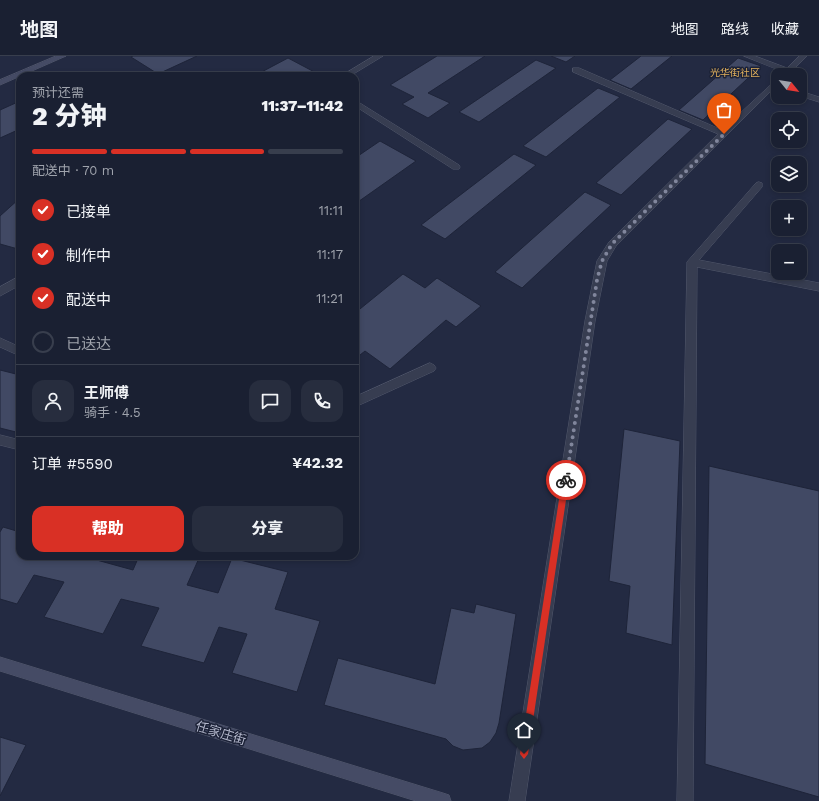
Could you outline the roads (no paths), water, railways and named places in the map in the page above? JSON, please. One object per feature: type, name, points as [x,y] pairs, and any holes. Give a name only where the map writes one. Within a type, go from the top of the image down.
[{"type":"street","points":[[25,72],[62,56]]},
{"type":"street","points":[[352,72],[378,56]]},
{"type":"street","points":[[748,56],[775,68]]},
{"type":"street","points":[[791,68],[803,56]]},
{"type":"street","points":[[576,70],[724,134]]},
{"type":"street","points":[[0,83],[16,76]]},
{"type":"street","points":[[517,801],[590,321],[602,261],[612,244],[771,89]]},
{"type":"street","points":[[807,96],[819,100]]},
{"type":"street","points":[[359,105],[456,167]]},
{"type":"street","points":[[685,801],[692,262],[759,185]]},
{"type":"street","points":[[692,262],[819,287]]},
{"type":"street","points":[[0,292],[16,282]]},
{"type":"street","points":[[0,342],[16,350]]},
{"type":"street","points":[[359,400],[430,368]]},
{"type":"street","points":[[0,440],[16,444]]},
{"type":"street","name":"任家庄街","points":[[0,664],[443,801]]},
{"type":"district","name":"光华街社区","points":[[735,72]]}]
